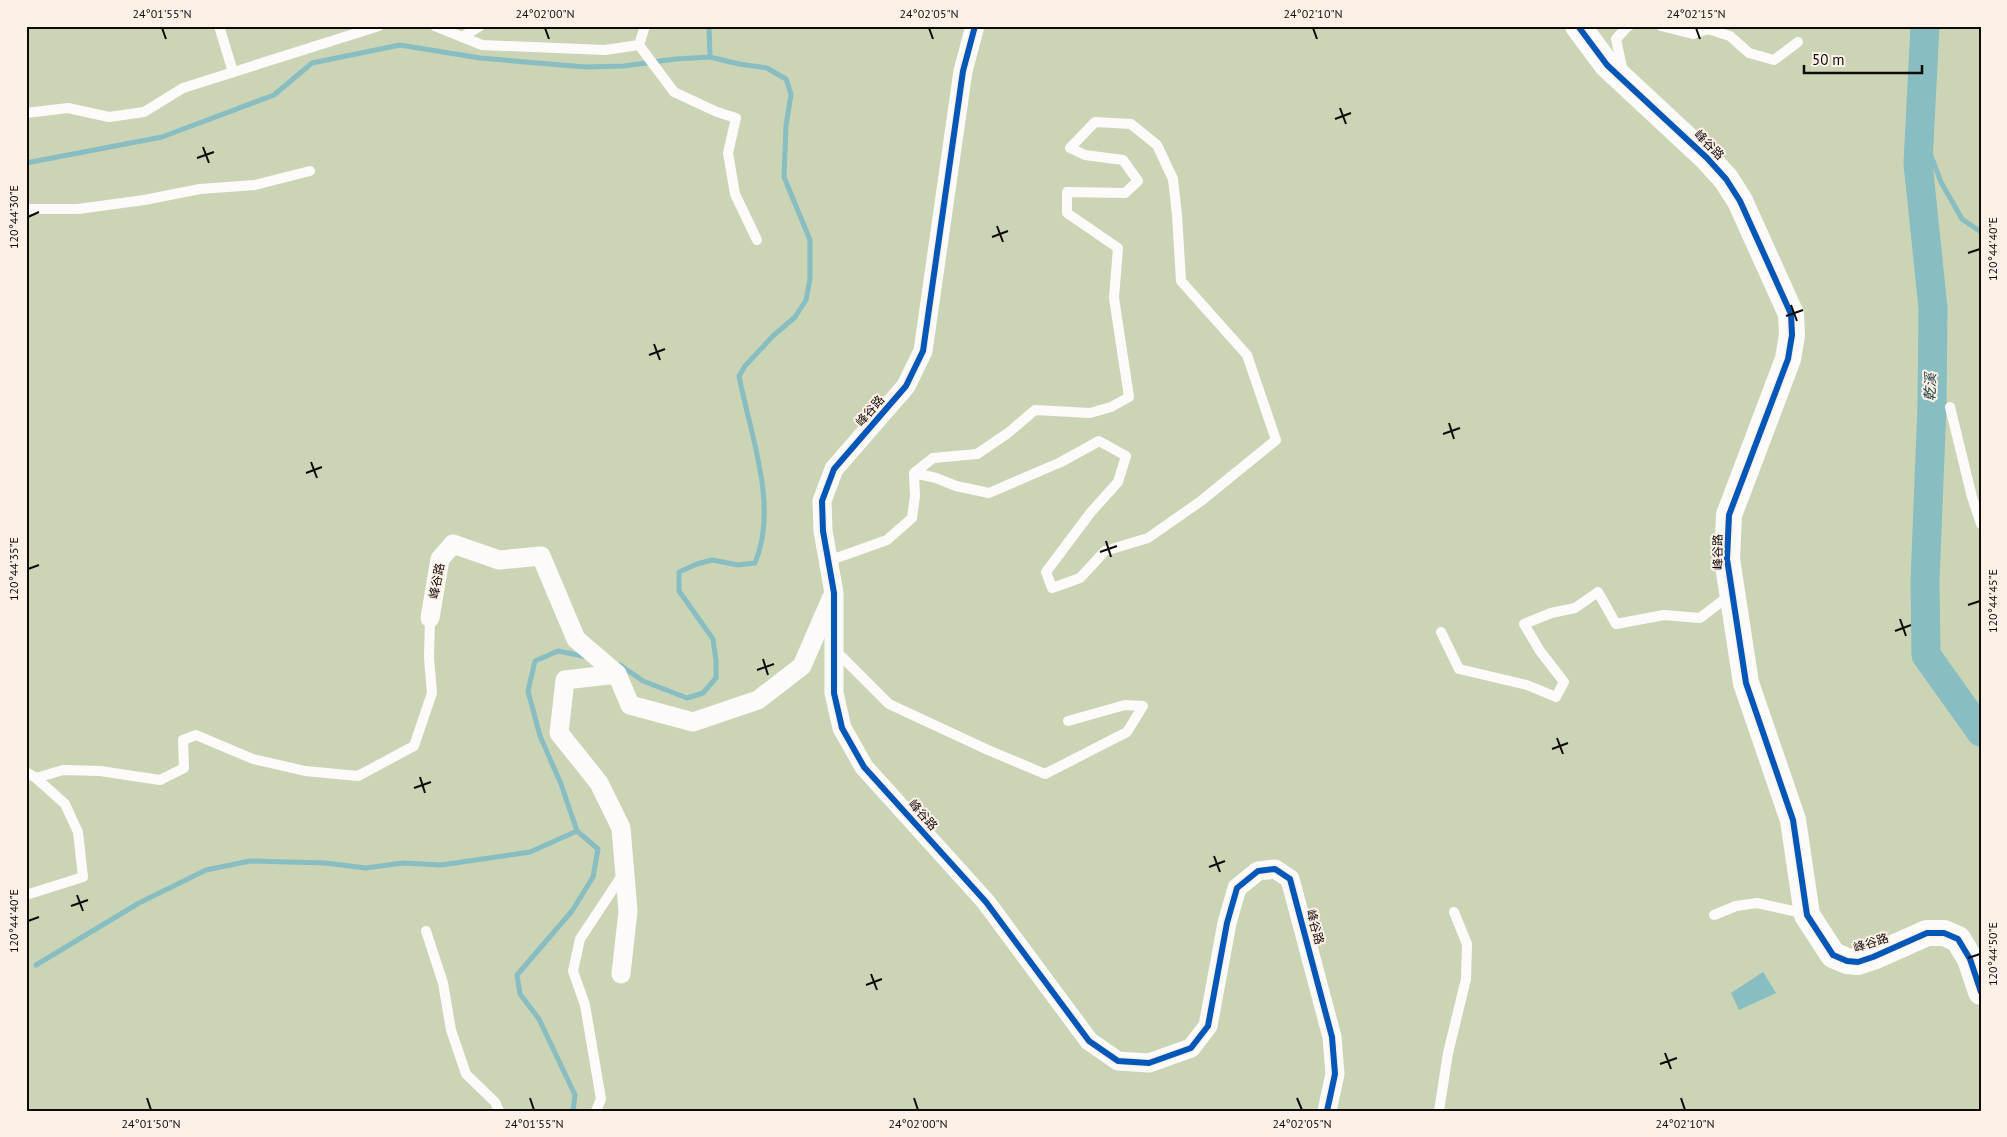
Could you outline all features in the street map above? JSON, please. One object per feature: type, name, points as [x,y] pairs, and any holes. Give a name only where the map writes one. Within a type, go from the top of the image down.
[{"type":"street","name":"峰谷路","points":[[975,26],[963,71],[923,351],[906,386],[834,469],[822,501],[823,531],[834,594],[834,693],[842,728],[864,767],[986,902],[1089,1041],[1118,1061],[1149,1063],[1191,1048],[1208,1026],[1227,923],[1237,888],[1258,871],[1275,869],[1290,879],[1332,1037],[1335,1074],[1327,1111]]},
{"type":"street","name":"峰谷路","points":[[1578,26],[1608,64],[1707,158],[1726,179],[1740,201],[1791,314],[1792,336],[1788,359],[1729,515],[1727,559],[1746,683],[1793,820],[1807,915],[1833,955],[1847,961],[1858,962],[1873,957],[1927,934],[1944,933],[1958,939],[1970,959],[1981,992]]},
{"type":"street","name":"峰谷路","points":[[430,618],[440,559],[453,544],[499,560],[541,556],[576,638],[616,673],[630,704],[693,722],[758,700],[802,666],[834,594]]},
{"type":"street","points":[[616,673],[565,680],[559,733],[599,783],[621,828],[628,911],[621,974]]},
{"type":"lane","points":[[219,26],[233,72]]},
{"type":"lane","points":[[26,113],[68,108],[109,117],[144,112],[183,88],[379,26]]},
{"type":"lane","points":[[434,26],[482,45],[605,50],[642,49]]},
{"type":"lane","points":[[462,37],[480,26]]},
{"type":"lane","points":[[644,26],[642,49],[674,92],[717,112],[736,118],[728,153],[735,194],[757,240]]},
{"type":"lane","points":[[1625,80],[1616,39],[1626,27],[1630,26]]},
{"type":"lane","points":[[1661,26],[1692,34],[1707,27],[1730,36],[1749,53],[1774,60],[1798,42]]},
{"type":"lane","points":[[1095,122],[1131,124],[1157,145],[1173,179],[1181,281],[1247,355],[1276,440],[1201,501],[1148,538],[1105,551],[1080,578],[1052,588],[1046,572],[1091,512],[1118,482],[1126,456],[1099,441],[1061,462],[988,493],[956,486],[936,478],[914,473],[933,458],[977,454],[1008,433],[1035,410],[1090,413],[1111,407],[1129,397],[1114,298],[1118,248],[1067,213],[1068,192],[1125,193],[1138,181],[1123,160],[1084,155],[1070,148],[1095,122]]},
{"type":"lane","points":[[26,209],[88,208],[200,190],[256,185],[310,171]]},
{"type":"lane","points":[[1950,407],[1972,497],[1981,524]]},
{"type":"lane","points":[[828,561],[887,540],[912,518],[915,496],[914,473]]},
{"type":"lane","points":[[1441,632],[1459,669],[1527,686],[1556,698],[1564,682],[1540,651],[1524,624],[1551,613],[1575,608],[1598,592],[1616,624],[1664,615],[1700,618],[1733,593]]},
{"type":"lane","points":[[36,778],[63,770],[82,770],[160,780],[184,768],[183,740],[196,735],[253,759],[306,771],[358,776],[414,746],[432,693],[429,658],[430,618]]},
{"type":"lane","points":[[834,649],[889,704],[1045,774],[1127,732],[1143,706],[1125,705],[1068,721]]},
{"type":"lane","points":[[26,772],[36,778],[66,804],[78,832],[83,878],[26,895]]},
{"type":"lane","points":[[596,1111],[601,1099],[599,1084],[585,1005],[573,971],[580,939],[625,871]]},
{"type":"lane","points":[[1714,915],[1736,906],[1758,903],[1807,915]]},
{"type":"lane","points":[[1439,1111],[1448,1053],[1466,979],[1467,944],[1454,912]]},
{"type":"lane","points":[[426,931],[443,983],[451,1030],[466,1074],[494,1102],[498,1111]]},
{"type":"green space","points":[[26,26],[1981,26],[1981,1111],[26,1111]]},
{"type":"water","points":[[1763,972],[1776,993],[1739,1010],[1731,993]]},
{"type":"waterway","points":[[620,665],[643,681],[687,698],[703,693],[716,678],[713,639],[679,591],[679,572],[712,560],[738,565],[755,563],[762,541],[764,518],[763,494],[760,470],[739,376],[745,366],[773,336],[795,317],[806,300],[810,279],[810,240],[784,177],[786,126],[791,94],[786,79],[767,68],[710,57],[709,26]]},
{"type":"waterway","name":"乾溪","points":[[1925,26],[1918,163],[1933,308],[1932,406],[1925,581],[1926,655],[1981,732]]},
{"type":"waterway","points":[[26,163],[162,137],[274,95],[312,63],[400,45],[480,58],[585,67],[624,66],[675,59],[710,57]]},
{"type":"waterway","points":[[1920,127],[1941,182],[1962,219],[1981,232]]},
{"type":"waterway","points":[[36,965],[139,903],[206,870],[250,861],[325,863],[366,868],[403,863],[441,865],[530,852],[577,831],[561,784],[540,736],[528,691],[535,661],[558,651],[587,657]]},
{"type":"waterway","points":[[573,1111],[575,1095],[539,1019],[520,994],[517,975],[572,911],[593,877],[598,849],[577,831]]},
{"type":"cycle path","points":[[975,26],[963,71],[923,351],[906,386],[834,469],[822,501],[823,531],[834,593],[834,693],[842,728],[864,767],[986,902],[1089,1041],[1118,1061],[1149,1063],[1191,1048],[1208,1026],[1227,923],[1237,888],[1258,871],[1275,869],[1290,879],[1332,1037],[1335,1074],[1327,1111]]},
{"type":"cycle path","points":[[1578,26],[1607,65],[1707,158],[1726,179],[1740,201],[1791,314],[1792,335],[1788,359],[1729,515],[1727,559],[1746,683],[1793,820],[1807,915],[1833,955],[1847,961],[1858,962],[1873,957],[1927,933],[1944,933],[1958,939],[1970,959],[1981,992]]}]
